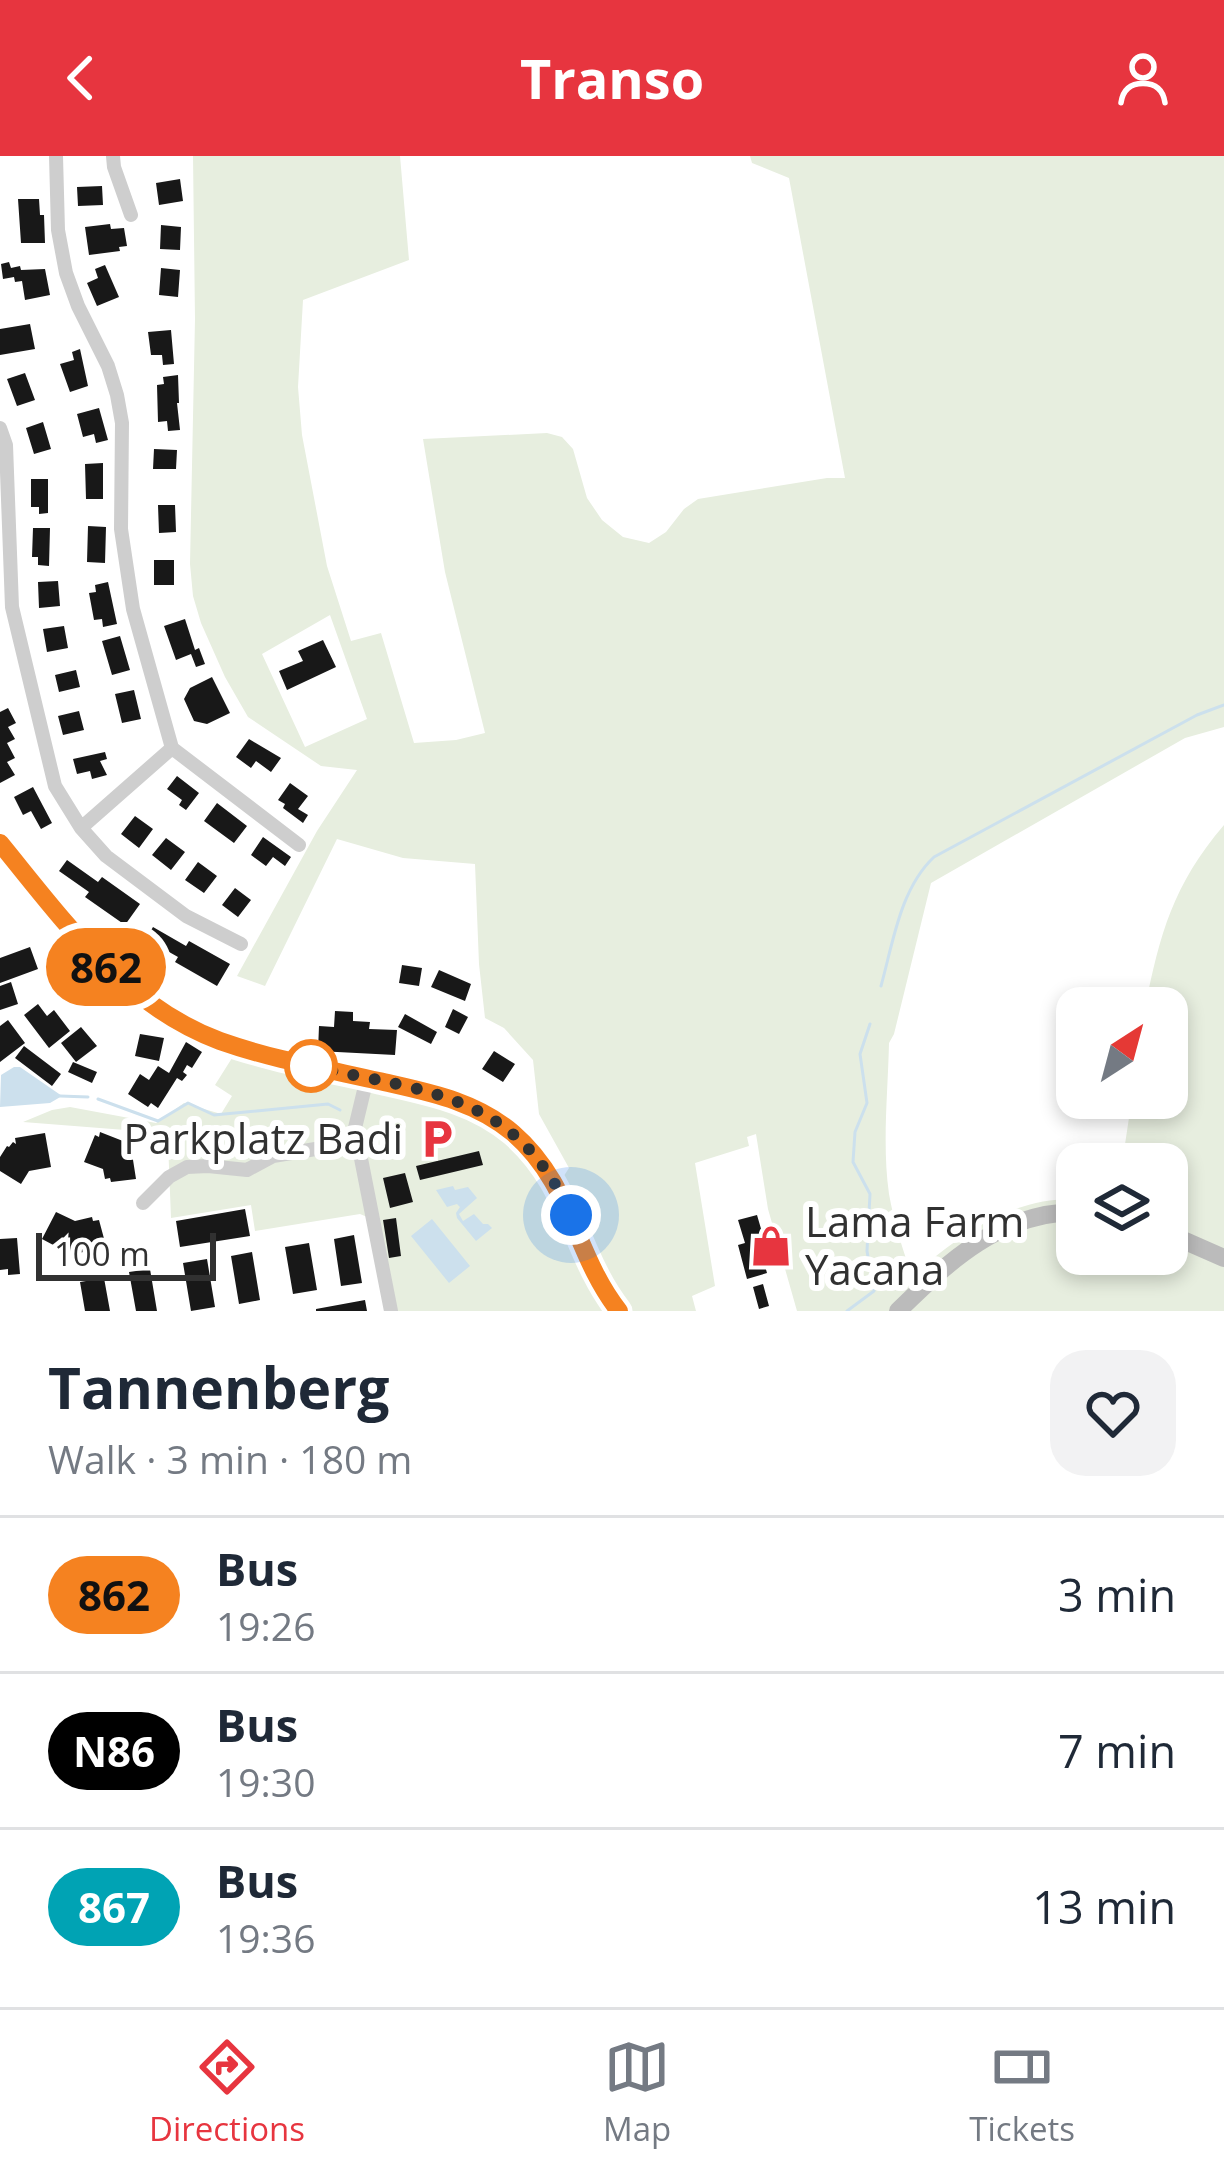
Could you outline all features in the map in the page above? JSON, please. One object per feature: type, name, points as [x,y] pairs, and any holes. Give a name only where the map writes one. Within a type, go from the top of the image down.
[{"type":"main road","points":[[0,843],[82,944],[115,976],[186,1026],[263,1054],[460,1101],[514,1134],[557,1185],[619,1311]]},
{"type":"main road","points":[[898,1311],[962,1252],[991,1233],[1034,1216],[1056,1214]]},
{"type":"main road","points":[[1188,1242],[1224,1258]]},
{"type":"street","points":[[56,156],[58,230],[66,273],[117,394],[121,529],[133,609],[172,748],[299,844]]},
{"type":"street","points":[[113,156],[131,215]]},
{"type":"street","points":[[0,428],[7,445],[6,610],[55,786],[81,828],[106,856],[186,916],[242,944]]},
{"type":"street","points":[[81,828],[172,748]]},
{"type":"street","points":[[367,1078],[356,1127],[392,1311]]},
{"type":"street","points":[[142,1204],[169,1177],[187,1168],[248,1170],[273,1156],[358,1142]]},
{"type":"green space","points":[[193,156],[400,156],[409,260],[303,300],[298,387],[302,435],[327,566],[351,641],[381,633],[414,743],[485,733],[445,572],[423,439],[547,433],[562,437],[573,449],[587,498],[602,520],[623,537],[649,543],[698,499],[845,478],[789,178],[752,163],[750,156],[1224,156],[1224,727],[1185,738],[931,883],[889,1043],[886,1138],[889,1194],[912,1275],[988,1221],[1030,1204],[1056,1200],[1056,1275],[1188,1275],[1188,1143],[1125,1143],[1129,1119],[1188,1119],[1188,987],[1149,987],[1163,933],[1181,889],[1224,825],[1224,1311],[797,1311],[768,1209],[756,1134],[747,1137],[749,1146],[695,1163],[715,1286],[692,1296],[696,1311],[391,1311],[372,1219],[360,1214],[255,1231],[251,1205],[171,1218],[168,1142],[138,1131],[23,1122],[70,1107],[156,1123],[184,1103],[221,1114],[232,1096],[215,1085],[232,1058],[363,1088],[460,1101],[558,1185],[569,1168],[539,1114],[533,1060],[504,1028],[485,1018],[475,864],[403,858],[337,839],[265,986],[237,976],[317,831],[357,770],[321,766],[248,717],[201,623],[190,564]],"holes":[[[330,615],[367,719],[305,747],[262,654]]]},
{"type":"water","points":[[14,1067],[62,1096],[50,1103],[0,1107],[1,1075]]},
{"type":"water","points":[[453,1186],[455,1190],[468,1187],[477,1198],[459,1214],[463,1221],[474,1214],[492,1228],[476,1241],[457,1218],[460,1207],[447,1207],[436,1190]]},
{"type":"water","points":[[432,1219],[470,1266],[449,1283],[411,1236]]},
{"type":"building","points":[[180,179],[183,201],[159,205],[156,183]]},
{"type":"building","points":[[102,186],[103,205],[78,206],[77,187]]},
{"type":"building","points":[[18,199],[39,199],[45,243],[21,243]]},
{"type":"building","points":[[110,224],[111,229],[124,228],[127,246],[89,255],[85,227]]},
{"type":"building","points":[[161,225],[181,227],[180,250],[160,249]]},
{"type":"building","points":[[9,262],[11,268],[20,266],[21,270],[45,269],[50,295],[25,300],[22,281],[3,279],[1,264]]},
{"type":"building","points":[[105,265],[119,297],[97,306],[87,283],[98,278],[95,269]]},
{"type":"building","points":[[161,268],[180,270],[178,297],[159,295]]},
{"type":"building","points":[[30,324],[35,349],[0,355],[0,329]]},
{"type":"building","points":[[171,330],[174,364],[163,365],[162,355],[151,355],[148,332]]},
{"type":"building","points":[[80,349],[88,386],[70,392],[60,364],[74,360],[72,352]]},
{"type":"building","points":[[25,373],[35,400],[17,406],[7,379]]},
{"type":"building","points":[[178,375],[180,430],[168,431],[167,421],[158,422],[157,385],[164,384],[163,377]]},
{"type":"building","points":[[99,408],[108,440],[96,443],[94,434],[83,437],[77,414]]},
{"type":"building","points":[[43,422],[51,449],[34,454],[26,428]]},
{"type":"building","points":[[154,449],[177,450],[176,469],[153,469]]},
{"type":"building","points":[[103,463],[103,499],[86,499],[85,464]]},
{"type":"building","points":[[31,479],[48,479],[48,513],[39,514],[39,507],[31,507]]},
{"type":"building","points":[[158,505],[175,505],[176,532],[159,533]]},
{"type":"building","points":[[88,526],[106,527],[105,563],[87,562]]},
{"type":"building","points":[[33,528],[50,528],[49,566],[38,565],[38,557],[32,557]]},
{"type":"building","points":[[154,560],[174,560],[174,585],[154,585]]},
{"type":"building","points":[[58,581],[60,606],[39,608],[38,582]]},
{"type":"building","points":[[108,582],[117,624],[103,627],[102,619],[94,620],[89,593],[96,592],[95,585]]},
{"type":"building","points":[[185,619],[205,664],[196,667],[191,654],[176,660],[164,626]]},
{"type":"building","points":[[64,626],[68,648],[47,652],[43,629]]},
{"type":"building","points":[[120,636],[130,670],[112,675],[102,641]]},
{"type":"building","points":[[323,640],[336,667],[287,690],[279,671],[303,661],[298,651]]},
{"type":"building","points":[[76,670],[80,687],[59,692],[55,675]]},
{"type":"building","points":[[212,677],[230,713],[207,724],[194,721],[184,699],[190,688]]},
{"type":"building","points":[[134,690],[141,719],[122,723],[115,694]]},
{"type":"building","points":[[8,708],[16,723],[8,727],[15,739],[7,743],[15,758],[7,762],[15,775],[0,783],[0,712]]},
{"type":"building","points":[[79,711],[84,730],[63,735],[58,716]]},
{"type":"building","points":[[249,739],[281,758],[271,772],[256,761],[251,768],[236,757]]},
{"type":"building","points":[[105,752],[107,759],[100,761],[107,775],[92,779],[90,771],[77,774],[73,759]]},
{"type":"building","points":[[177,776],[199,793],[186,810],[179,805],[182,800],[167,789]]},
{"type":"building","points":[[290,783],[308,796],[298,809],[308,815],[303,823],[278,800]]},
{"type":"building","points":[[33,787],[52,823],[41,829],[31,811],[23,815],[14,797]]},
{"type":"building","points":[[217,803],[247,826],[234,843],[204,821]]},
{"type":"building","points":[[135,816],[153,829],[139,848],[121,834]]},
{"type":"building","points":[[263,837],[291,857],[285,866],[273,857],[266,866],[251,855]]},
{"type":"building","points":[[166,838],[185,852],[171,870],[152,855]]},
{"type":"building","points":[[67,860],[140,904],[125,925],[85,897],[89,892],[59,871]]},
{"type":"building","points":[[198,862],[217,876],[204,893],[185,880]]},
{"type":"building","points":[[235,888],[251,900],[238,917],[222,905]]},
{"type":"building","points":[[153,927],[230,964],[217,986],[146,939]]},
{"type":"building","points":[[30,947],[38,969],[0,983],[0,958]]},
{"type":"building","points":[[402,965],[422,968],[419,986],[399,983]]},
{"type":"building","points":[[439,970],[471,984],[465,1001],[431,987]]},
{"type":"building","points":[[11,982],[18,1004],[0,1010],[0,986]]},
{"type":"building","points":[[38,1004],[47,1016],[54,1010],[70,1031],[49,1048],[24,1015]]},
{"type":"building","points":[[453,1009],[468,1017],[459,1034],[445,1027]]},
{"type":"building","points":[[335,1011],[353,1012],[353,1021],[370,1022],[369,1029],[397,1030],[395,1055],[318,1051],[319,1026],[334,1027]]},
{"type":"building","points":[[405,1014],[437,1032],[431,1044],[398,1027]]},
{"type":"building","points":[[8,1020],[25,1043],[0,1062],[0,1026]]},
{"type":"building","points":[[81,1027],[97,1046],[76,1062],[61,1043]]},
{"type":"building","points":[[140,1034],[164,1038],[159,1061],[135,1056]]},
{"type":"building","points":[[186,1042],[202,1052],[192,1068],[187,1065],[183,1072],[187,1075],[182,1081],[177,1078],[158,1108],[128,1094],[140,1074],[149,1080],[158,1066],[169,1073]]},
{"type":"building","points":[[24,1046],[61,1074],[52,1086],[15,1058]]},
{"type":"building","points":[[494,1051],[515,1064],[503,1082],[482,1069]]},
{"type":"building","points":[[73,1062],[97,1072],[92,1083],[68,1072]]},
{"type":"building","points":[[100,1132],[128,1143],[136,1179],[111,1182],[103,1169],[84,1162]]},
{"type":"building","points":[[45,1133],[51,1167],[29,1171],[21,1184],[0,1171],[0,1157],[7,1146],[16,1144],[15,1138]]},
{"type":"building","points":[[479,1151],[483,1165],[420,1180],[416,1166]]},
{"type":"building","points":[[405,1173],[413,1202],[390,1208],[383,1178]]},
{"type":"building","points":[[245,1209],[250,1236],[180,1247],[176,1221]]},
{"type":"building","points":[[56,1212],[75,1221],[99,1220],[106,1246],[72,1255],[42,1239]]},
{"type":"building","points":[[757,1215],[767,1273],[747,1279],[738,1245],[745,1243],[738,1220]]},
{"type":"building","points":[[396,1218],[401,1256],[389,1258],[383,1220]]},
{"type":"building","points":[[354,1235],[362,1283],[341,1286],[334,1239]]},
{"type":"building","points":[[17,1238],[20,1274],[8,1275],[8,1269],[0,1270],[0,1239]]},
{"type":"building","points":[[309,1243],[317,1290],[293,1294],[285,1247]]},
{"type":"building","points":[[252,1252],[260,1300],[239,1304],[231,1256]]},
{"type":"building","points":[[207,1259],[215,1307],[191,1311],[183,1263]]},
{"type":"building","points":[[150,1269],[157,1311],[136,1311],[129,1272]]},
{"type":"building","points":[[104,1278],[110,1311],[85,1311],[80,1282]]},
{"type":"building","points":[[763,1284],[769,1306],[759,1309],[753,1287]]},
{"type":"building","points":[[365,1300],[367,1311],[316,1311],[316,1309]]},
{"type":"waterway","points":[[881,986],[905,901],[934,857],[1197,715],[1224,705]]},
{"type":"waterway","points":[[847,1311],[874,1291],[867,1251],[870,1194],[853,1162],[855,1132],[867,1103],[860,1054],[870,1024]]},
{"type":"waterway","points":[[60,1096],[88,1097]]},
{"type":"waterway","points":[[98,1099],[158,1121],[188,1103],[214,1115],[328,1104],[340,1110]]},
{"type":"bus line","name":"862","points":[[0,843],[82,944],[115,976],[186,1026],[263,1054],[460,1101],[514,1134],[557,1185],[619,1311]]},
{"type":"place","name":"Parkplatz Badi","points":[[437,1139]]},
{"type":"place","name":"Lama Farm Yacana","points":[[771,1246]]},
{"type":"route","points":[[311,1066],[460,1101],[490,1116],[537,1158],[571,1215]]}]
